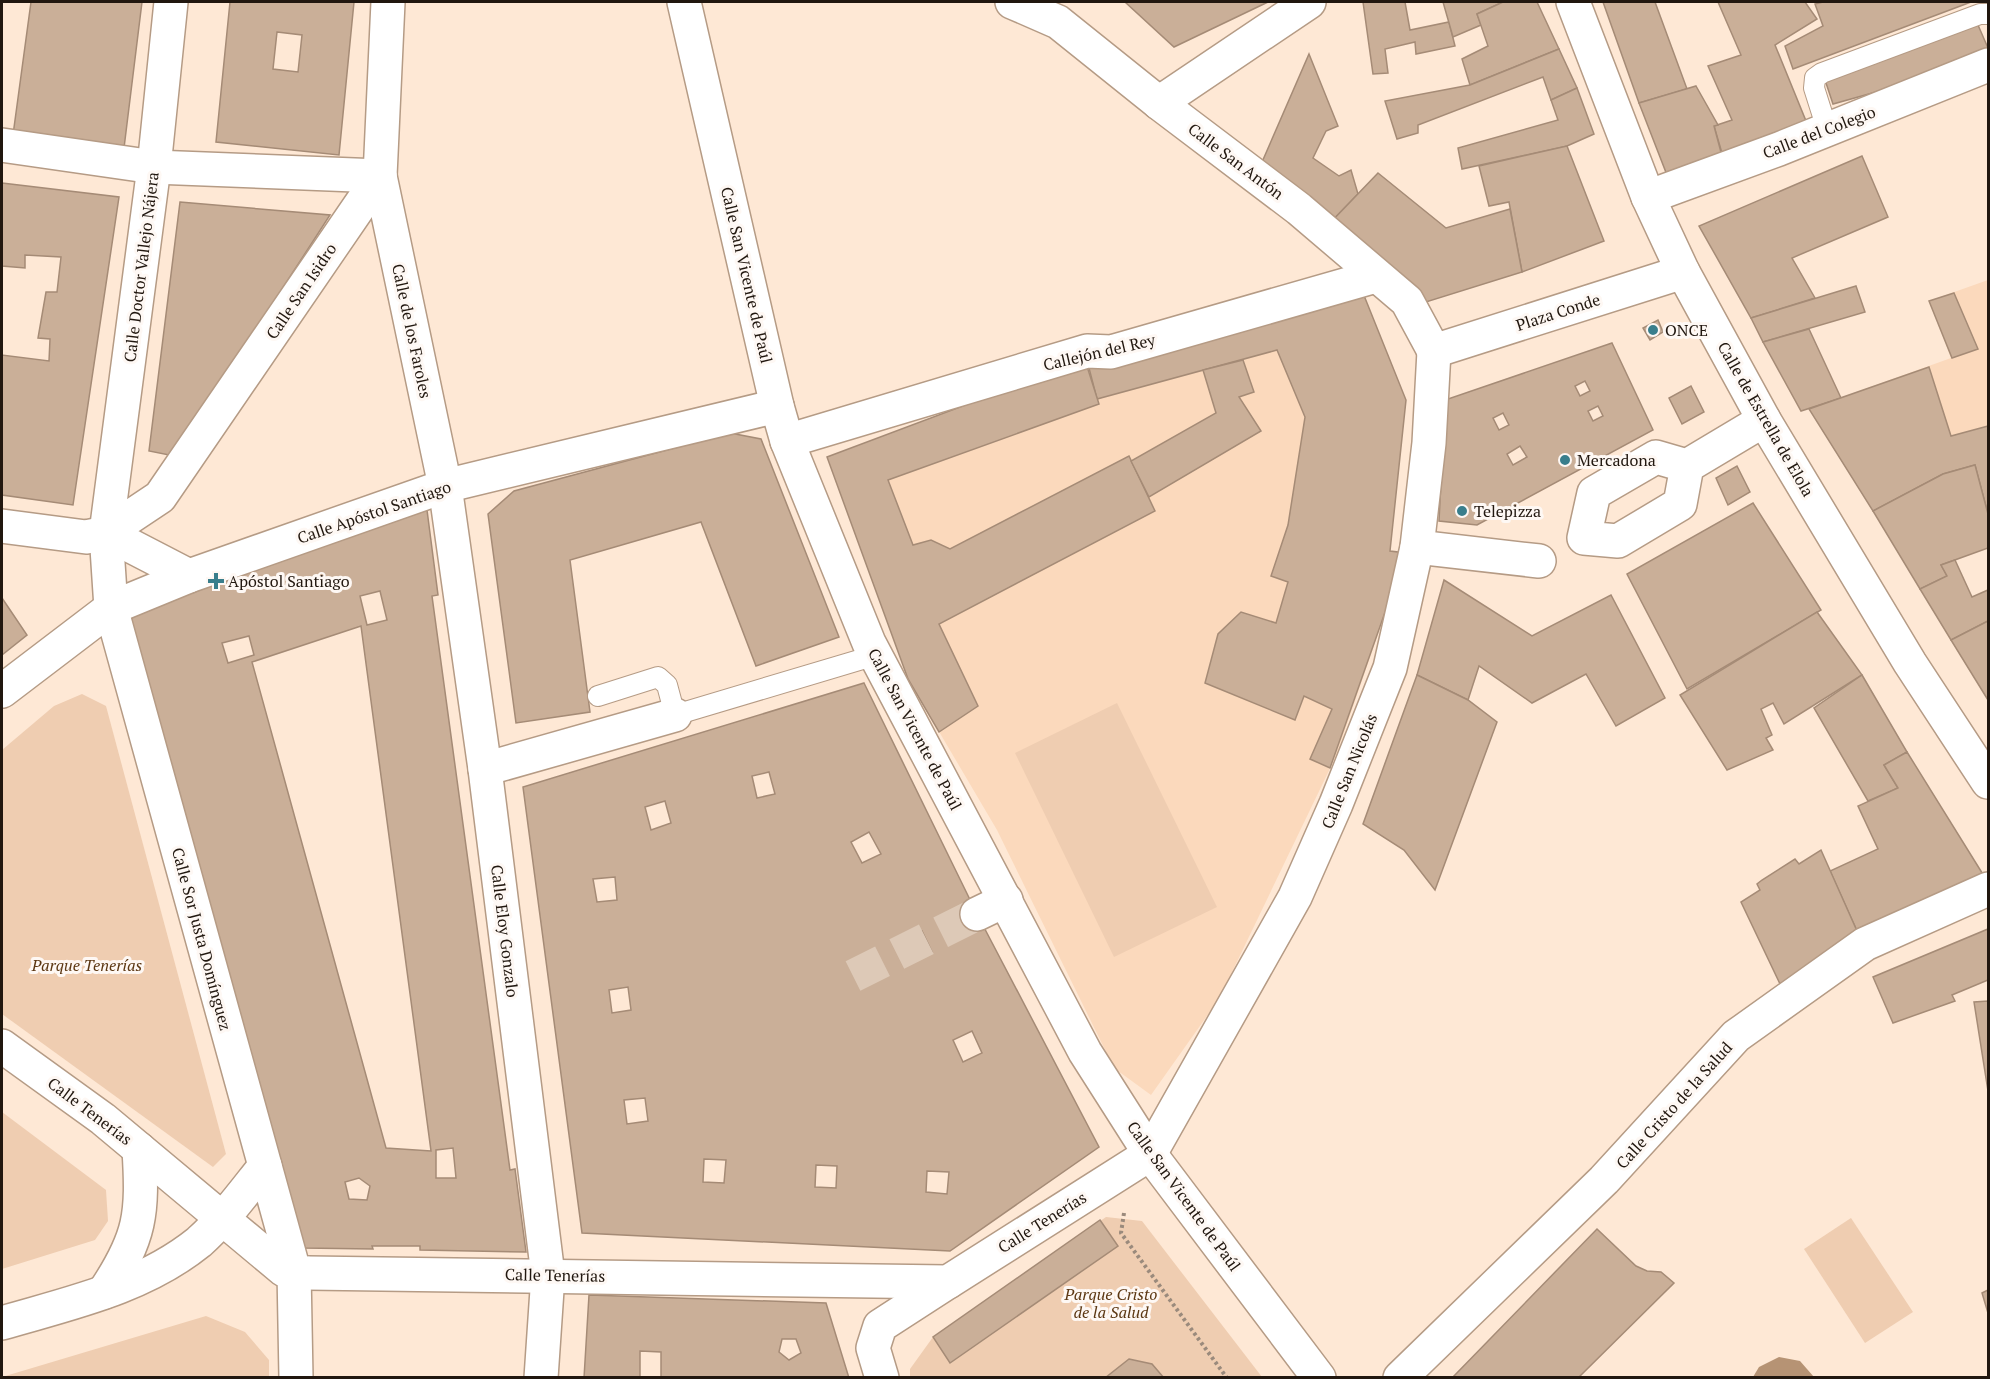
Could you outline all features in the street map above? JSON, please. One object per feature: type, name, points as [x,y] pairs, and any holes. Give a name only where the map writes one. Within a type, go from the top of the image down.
[{"type":"street","name":"Calle Doctor Vallejo Nájera","points":[[111,608],[106,533],[154,167],[171,2]]},
{"type":"street","points":[[2,145],[154,167],[380,176],[388,2]]},
{"type":"street","name":"Calle San Vicente de Paúl","points":[[684,2],[777,406],[788,441],[876,656],[991,907],[1085,1052],[1140,1160],[1319,1377]]},
{"type":"street","name":"Calle San Antón","points":[[1012,2],[1058,22],[1159,103],[1299,209],[1407,301],[1434,351]]},
{"type":"street","points":[[1159,103],[1309,2]]},
{"type":"street","name":"Calle de Estrella de Elola","points":[[1573,2],[1648,197],[1683,272],[1764,420],[1911,663],[1989,782]]},
{"type":"street","name":"Calle del Colegio","points":[[1648,197],[1989,65]]},
{"type":"street","name":"Calle de los Faroles","points":[[380,176],[445,486]]},
{"type":"street","name":"Calle San Isidro","points":[[106,533],[160,497],[380,176]]},
{"type":"street","name":"Plaza Conde","points":[[1434,351],[1683,272]]},
{"type":"street","name":"Callejón del Rey","points":[[788,441],[1087,351],[1111,352],[1376,276]]},
{"type":"street","name":"Calle San Nicolás","points":[[1140,1160],[1295,897],[1336,804],[1390,668],[1416,548],[1429,443],[1434,351]]},
{"type":"street","name":"Calle Apóstol Santiago","points":[[2,691],[111,608],[189,576],[445,486],[777,406]]},
{"type":"street","points":[[1687,466],[1764,420]]},
{"type":"street","name":"Calle Eloy Gonzalo","points":[[445,486],[485,770],[548,1275],[541,1377]]},
{"type":"street","points":[[2,525],[86,537],[106,533],[189,576]]},
{"type":"street","points":[[1416,548],[1539,561]]},
{"type":"street","name":"Calle Sor Justa Domínguez","points":[[111,608],[294,1271],[297,1377]]},
{"type":"street","points":[[485,770],[675,715]]},
{"type":"street","name":"Calle Cristo de la Salud","points":[[1400,1377],[1604,1180],[1736,1036],[1865,944],[1989,889]]},
{"type":"street","name":"Calle Tenerías","points":[[2,1046],[103,1119],[284,1270],[948,1282],[1140,1160]]},
{"type":"street","points":[[104,1293],[135,1240],[141,1196],[139,1149]]},
{"type":"street","points":[[2,1323],[104,1293],[135,1282],[167,1265],[199,1241],[222,1219],[265,1166]]},
{"type":"street","points":[[882,1377],[873,1348],[879,1326],[948,1282]]},
{"type":"lane","points":[[1827,129],[1814,88],[1815,78],[1822,73],[1980,14],[1989,14]]},
{"type":"lane","points":[[598,696],[658,677],[667,685],[675,715],[876,656]]},
{"type":"path","points":[[1140,1160],[1121,1233],[1227,1377]]},
{"type":"shaded area","points":[[1988,280],[1988,514],[1975,466],[1907,492],[1873,511],[1809,409],[1951,358],[1929,301]]},
{"type":"shaded area","points":[[1363,293],[1406,400],[1390,551],[1406,553],[1336,756],[1219,999],[1151,1095],[1114,1068],[997,830],[908,679],[827,457],[1085,360],[1089,368]]},
{"type":"shaded area","points":[[1779,1357],[1800,1361],[1814,1377],[1753,1377],[1759,1367]]},
{"type":"green space","name":"Parque Tenerías","points":[[82,694],[106,706],[226,1154],[213,1167],[2,1014],[2,750],[54,706]]},
{"type":"green space","points":[[1117,703],[1217,907],[1114,957],[1015,753]]},
{"type":"green space","points":[[2,1112],[106,1190],[108,1221],[95,1240],[2,1269]]},
{"type":"green space","name":"Parque Cristo de la Salud","points":[[1106,1217],[1142,1221],[1262,1377],[910,1378],[910,1369],[933,1337]]},
{"type":"green space","points":[[1851,1218],[1913,1312],[1865,1343],[1804,1249]]},
{"type":"green space","points":[[206,1316],[245,1332],[269,1360],[269,1377],[2,1377]]},
{"type":"building","points":[[31,2],[142,2],[124,148],[13,135]]},
{"type":"building","points":[[230,2],[354,2],[339,155],[216,142]],"holes":[[[277,32],[302,35],[298,72],[273,69]]]},
{"type":"building","points":[[1125,2],[1268,2],[1174,47]]},
{"type":"building","points":[[1363,2],[1405,2],[1410,30],[1449,22],[1455,46],[1416,54],[1415,42],[1385,49],[1388,73],[1373,74]]},
{"type":"building","points":[[1443,2],[1503,2],[1477,14],[1481,25],[1453,37]]},
{"type":"building","points":[[1503,2],[1537,2],[1559,49],[1470,85],[1462,59],[1488,46],[1477,14]]},
{"type":"building","points":[[1603,2],[1655,2],[1687,89],[1639,103]]},
{"type":"building","points":[[1718,2],[1805,2],[1817,19],[1775,45],[1806,121],[1724,160],[1714,126],[1732,120],[1708,66],[1741,55]]},
{"type":"building","points":[[1823,2],[1971,2],[1793,69],[1785,46],[1823,26],[1815,4]]},
{"type":"building","points":[[1978,25],[1988,48],[1876,92],[1833,104],[1825,80]]},
{"type":"building","points":[[1559,49],[1577,88],[1551,100],[1543,77],[1418,125],[1418,133],[1397,139],[1385,101],[1470,85]]},
{"type":"building","points":[[1309,54],[1338,126],[1326,131],[1313,158],[1339,176],[1351,170],[1358,194],[1330,223],[1259,169]]},
{"type":"building","points":[[1696,86],[1718,125],[1714,126],[1722,156],[1667,175],[1639,103]]},
{"type":"building","points":[[1577,88],[1594,134],[1567,146],[1462,169],[1458,148],[1558,120],[1551,100]]},
{"type":"building","points":[[1567,146],[1604,241],[1522,272],[1509,202],[1489,206],[1479,166]]},
{"type":"building","points":[[1862,156],[1888,217],[1792,258],[1815,298],[1751,318],[1699,226]]},
{"type":"building","points":[[1378,173],[1446,228],[1510,209],[1522,272],[1426,302],[1330,223]]},
{"type":"building","points":[[2,183],[119,197],[73,505],[2,495],[2,355],[49,361],[50,339],[38,338],[46,292],[57,292],[61,257],[25,255],[25,268],[2,266]]},
{"type":"building","points":[[180,202],[330,215],[174,456],[149,451]]},
{"type":"building","points":[[1856,286],[1865,312],[1763,342],[1751,318]]},
{"type":"building","points":[[1363,293],[1406,400],[1390,551],[1406,553],[1330,768],[1310,759],[1332,709],[1304,696],[1295,720],[1205,683],[1218,634],[1241,612],[1276,623],[1288,582],[1271,576],[1288,525],[1305,417],[1277,350],[1097,399],[1089,368]]},
{"type":"building","points":[[1954,293],[1978,349],[1952,358],[1929,301]]},
{"type":"building","name":"ONCE","points":[[1658,320],[1663,332],[1650,340],[1643,328]]},
{"type":"building","points":[[1809,329],[1841,398],[1801,411],[1763,342]]},
{"type":"building","points":[[1612,343],[1653,430],[1477,525],[1439,521],[1445,400]],"holes":[[[1585,381],[1590,391],[1580,396],[1575,386]],[[1598,406],[1603,416],[1593,421],[1588,411]],[[1503,413],[1509,425],[1499,430],[1493,418]],[[1520,446],[1527,457],[1513,465],[1507,454]]]},
{"type":"building","points":[[1085,360],[1099,404],[888,480],[913,545],[931,540],[950,549],[1129,456],[1155,511],[939,624],[978,706],[939,732],[908,679],[827,457]]},
{"type":"building","points":[[1243,360],[1254,392],[1239,397],[1261,431],[1149,497],[1131,461],[1216,413],[1203,370]]},
{"type":"building","points":[[1929,367],[1951,436],[1988,426],[1988,514],[1975,465],[1943,474],[1873,511],[1809,409]]},
{"type":"building","points":[[1691,386],[1704,412],[1682,424],[1669,398]]},
{"type":"building","points":[[730,433],[761,439],[839,637],[756,666],[701,522],[570,560],[590,712],[516,723],[488,514],[514,491]]},
{"type":"building","points":[[1975,465],[1988,514],[1988,548],[1941,565],[1947,576],[1920,589],[1873,511],[1943,474]]},
{"type":"building","points":[[1737,466],[1750,492],[1728,505],[1716,478]]},
{"type":"building","points":[[1753,503],[1821,610],[1687,689],[1627,574]]},
{"type":"building","points":[[427,510],[438,595],[432,596],[510,1170],[515,1169],[526,1252],[420,1250],[420,1246],[372,1246],[373,1249],[303,1248],[124,615]],"holes":[[[380,591],[387,620],[367,625],[360,596]],[[361,626],[431,1151],[386,1148],[252,662]],[[249,636],[254,655],[228,663],[222,643]],[[453,1148],[456,1178],[436,1178],[436,1150]],[[359,1178],[370,1186],[367,1200],[349,1199],[345,1182]]]},
{"type":"building","points":[[1955,560],[1972,597],[1988,590],[1988,621],[1951,640],[1920,589],[1947,576],[1941,565]]},
{"type":"building","points":[[1444,580],[1532,636],[1611,595],[1665,698],[1616,726],[1586,674],[1532,703],[1479,666],[1468,700],[1417,675]]},
{"type":"building","points":[[2,598],[27,635],[2,655]]},
{"type":"building","points":[[1817,612],[1862,675],[1784,724],[1773,703],[1761,709],[1772,735],[1766,738],[1773,750],[1727,770],[1680,695]]},
{"type":"building","points":[[1988,621],[1988,700],[1951,640]]},
{"type":"building","points":[[1417,675],[1468,700],[1497,722],[1435,890],[1404,850],[1363,824]]},
{"type":"building","points":[[1862,675],[1907,752],[1884,765],[1898,788],[1868,801],[1814,708]]},
{"type":"building","points":[[864,683],[977,914],[1099,1147],[950,1251],[582,1233],[523,787]],"holes":[[[769,772],[775,794],[757,798],[752,776]],[[665,801],[671,823],[651,830],[645,807]],[[869,832],[881,854],[862,863],[851,842]],[[615,877],[617,900],[597,902],[593,879]],[[922,931],[932,952],[912,962],[901,941]],[[628,987],[631,1010],[612,1013],[609,990]],[[972,1031],[982,1053],[963,1062],[953,1040]],[[645,1098],[648,1121],[627,1124],[624,1100]],[[704,1159],[726,1160],[724,1183],[703,1182]],[[816,1165],[837,1166],[836,1188],[815,1187]],[[927,1171],[949,1172],[947,1194],[926,1192]]]},
{"type":"building","points":[[1907,752],[1984,876],[1857,931],[1830,871],[1878,849],[1858,806],[1898,788],[1884,765]]},
{"type":"building","points":[[1821,850],[1857,931],[1780,984],[1741,902],[1760,890],[1757,884],[1762,880],[1795,859],[1799,864]]},
{"type":"building","points":[[1988,929],[1988,980],[1952,995],[1955,1001],[1893,1023],[1873,977]]},
{"type":"building","points":[[1988,1001],[1988,1091],[1974,1002]]},
{"type":"building","points":[[1100,1220],[1118,1246],[950,1363],[933,1337]]},
{"type":"building","points":[[1597,1229],[1636,1266],[1647,1271],[1661,1272],[1674,1283],[1578,1378],[1452,1378]]},
{"type":"building","points":[[1988,1290],[1988,1313],[1982,1293]]},
{"type":"building","points":[[589,1295],[826,1303],[849,1378],[661,1378],[661,1352],[640,1351],[640,1378],[584,1378]],"holes":[[[782,1339],[796,1339],[801,1353],[789,1360],[779,1352]]]},
{"type":"building","points":[[1129,1359],[1152,1364],[1164,1378],[1105,1378]]},
{"type":"tunnel","points":[[853,976],[977,914]]},
{"type":"place","name":"ONCE","points":[[1653,330]]},
{"type":"place","name":"Mercadona","points":[[1565,460]]},
{"type":"place","name":"Telepizza","points":[[1462,511]]},
{"type":"place","name":"Apóstol Santiago","points":[[216,581]]}]
